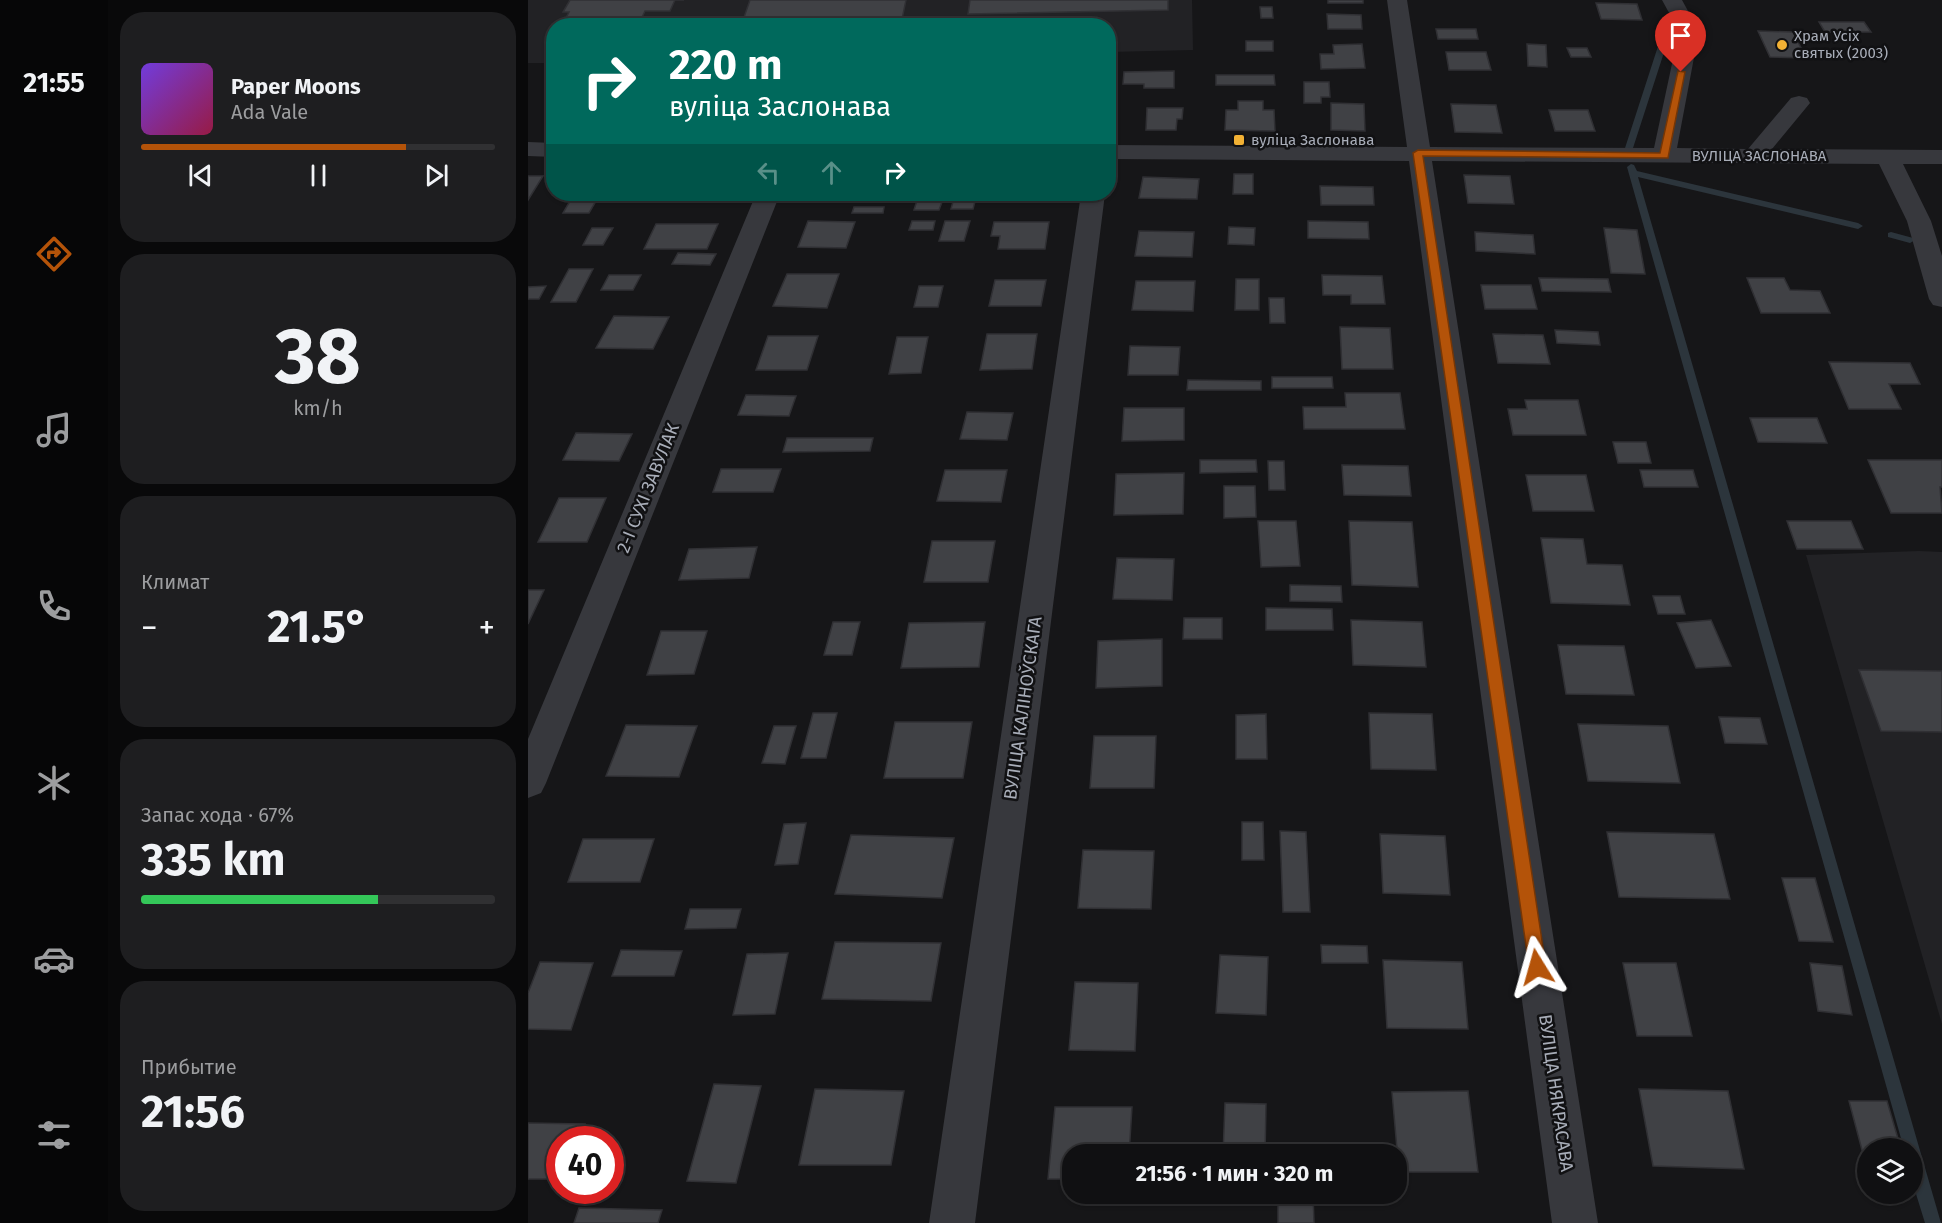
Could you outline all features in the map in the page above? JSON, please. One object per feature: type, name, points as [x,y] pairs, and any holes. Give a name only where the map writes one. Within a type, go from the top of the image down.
[{"type":"street","name":"ВУЛІЦА НЯКРАСАВА","points":[[1398,0],[1418,153],[1575,1223]]},
{"type":"street","points":[[1664,156],[1689,31],[1672,0]]},
{"type":"street","points":[[1755,154],[1799,103]]},
{"type":"street","points":[[528,149],[546,150]]},
{"type":"street","name":"ВУЛІЦА ЗАСЛОНАВА","points":[[1116,152],[1664,156],[1755,154],[1942,157]]},
{"type":"street","points":[[1888,157],[1919,221],[1942,299]]},
{"type":"street","name":"2-І СУХІ ЗАВУЛАК","points":[[528,783],[765,201]]},
{"type":"street","name":"ВУЛІЦА КАЛІНОЎСКАГА","points":[[952,1223],[1092,201]]},
{"type":"shaded area","points":[[528,0],[1192,0],[1193,50],[1116,52],[1116,18],[546,18],[546,63],[528,63]]},
{"type":"shaded area","points":[[1942,552],[1942,1024],[1806,555]]},
{"type":"building","points":[[570,0],[675,0],[670,11],[645,11],[642,18],[566,18],[569,12],[563,12]]},
{"type":"building","points":[[750,0],[906,0],[902,18],[744,18]]},
{"type":"building","points":[[970,0],[1168,0],[1168,10],[968,14]]},
{"type":"building","points":[[1328,0],[1363,0],[1363,3],[1328,3]]},
{"type":"building","points":[[1596,3],[1637,4],[1642,20],[1601,19]]},
{"type":"building","points":[[1260,7],[1272,7],[1273,18],[1261,18]]},
{"type":"building","points":[[1327,14],[1361,15],[1362,29],[1328,29]]},
{"type":"building","points":[[1819,22],[1864,22],[1871,32],[1825,32]]},
{"type":"building","points":[[1436,29],[1476,29],[1478,39],[1438,39]]},
{"type":"building","name":"Храм Усіх святых (2003)","points":[[1758,31],[1793,32],[1806,58],[1770,57]]},
{"type":"building","points":[[1246,41],[1273,41],[1273,51],[1246,51]]},
{"type":"building","points":[[1362,44],[1365,68],[1321,69],[1320,54],[1334,54],[1333,45]]},
{"type":"building","points":[[1527,44],[1546,45],[1547,67],[1528,66]]},
{"type":"building","points":[[1567,48],[1587,48],[1591,57],[1571,57]]},
{"type":"building","points":[[1446,52],[1486,52],[1491,70],[1449,70]]},
{"type":"building","points":[[1174,71],[1174,88],[1144,88],[1144,84],[1123,84],[1124,72]]},
{"type":"building","points":[[1216,75],[1274,75],[1275,85],[1216,85]]},
{"type":"building","points":[[1304,82],[1329,82],[1330,97],[1321,97],[1321,103],[1304,103]]},
{"type":"building","points":[[1238,101],[1263,101],[1263,110],[1274,110],[1275,131],[1225,130],[1226,110],[1238,110]]},
{"type":"building","points":[[1331,103],[1364,104],[1365,131],[1331,130]]},
{"type":"building","points":[[1451,104],[1496,105],[1502,133],[1455,132]]},
{"type":"building","points":[[1147,108],[1183,108],[1182,119],[1177,119],[1176,130],[1146,130]]},
{"type":"building","points":[[1549,110],[1588,110],[1595,131],[1555,131]]},
{"type":"building","points":[[1234,174],[1253,174],[1253,194],[1233,194]]},
{"type":"building","points":[[1464,175],[1510,176],[1514,204],[1468,203]]},
{"type":"building","points":[[528,176],[543,176],[528,200]]},
{"type":"building","points":[[1143,177],[1199,179],[1197,199],[1139,198]]},
{"type":"building","points":[[1320,186],[1373,187],[1374,205],[1321,205]]},
{"type":"building","points":[[570,201],[596,201],[589,213],[563,213]]},
{"type":"building","points":[[917,201],[942,201],[939,210],[914,210]]},
{"type":"building","points":[[953,201],[975,201],[973,209],[951,209]]},
{"type":"building","points":[[854,207],[884,207],[883,213],[852,213]]},
{"type":"building","points":[[808,221],[855,222],[846,248],[798,247]]},
{"type":"building","points":[[912,221],[935,221],[933,230],[909,230]]},
{"type":"building","points":[[945,221],[970,221],[964,241],[939,241]]},
{"type":"building","points":[[1308,221],[1368,222],[1369,239],[1308,238]]},
{"type":"building","points":[[994,222],[1049,222],[1045,249],[998,249],[1000,236],[991,236]]},
{"type":"building","points":[[656,224],[718,224],[707,249],[644,249]]},
{"type":"building","points":[[1229,227],[1255,228],[1254,245],[1228,244]]},
{"type":"building","points":[[592,228],[613,228],[603,245],[583,245]]},
{"type":"building","points":[[1604,228],[1637,230],[1645,274],[1611,273]]},
{"type":"building","points":[[1139,231],[1194,232],[1192,257],[1135,256]]},
{"type":"building","points":[[1475,232],[1533,235],[1535,254],[1476,251]]},
{"type":"building","points":[[678,253],[716,254],[710,265],[672,264]]},
{"type":"building","points":[[569,269],[593,269],[576,302],[551,302]]},
{"type":"building","points":[[787,274],[839,274],[827,308],[773,306]]},
{"type":"building","points":[[609,275],[641,275],[633,290],[601,290]]},
{"type":"building","points":[[1322,275],[1382,276],[1385,304],[1351,304],[1351,295],[1323,295]]},
{"type":"building","points":[[1539,278],[1608,279],[1611,292],[1542,291]]},
{"type":"building","points":[[1747,278],[1784,278],[1790,290],[1820,291],[1830,313],[1761,313]]},
{"type":"building","points":[[1236,279],[1259,279],[1259,310],[1235,310]]},
{"type":"building","points":[[995,280],[1046,280],[1041,306],[989,306]]},
{"type":"building","points":[[1136,281],[1195,281],[1193,311],[1132,310]]},
{"type":"building","points":[[1481,285],[1531,285],[1537,309],[1485,309]]},
{"type":"building","points":[[546,286],[539,299],[528,299],[528,287]]},
{"type":"building","points":[[919,286],[943,286],[938,307],[914,307]]},
{"type":"building","points":[[1269,298],[1284,298],[1285,323],[1270,323]]},
{"type":"building","points":[[614,316],[669,317],[653,349],[596,348]]},
{"type":"building","points":[[1340,327],[1390,328],[1393,369],[1342,369]]},
{"type":"building","points":[[1555,330],[1598,332],[1600,345],[1557,343]]},
{"type":"building","points":[[987,334],[1037,334],[1032,369],[980,370]]},
{"type":"building","points":[[1493,334],[1543,335],[1550,364],[1498,363]]},
{"type":"building","points":[[768,336],[818,336],[807,370],[756,370]]},
{"type":"building","points":[[897,337],[928,337],[921,373],[889,374]]},
{"type":"building","points":[[1130,346],[1180,347],[1178,375],[1128,375]]},
{"type":"building","points":[[1829,362],[1910,363],[1920,384],[1889,384],[1901,409],[1849,409]]},
{"type":"building","points":[[1272,377],[1332,377],[1333,388],[1272,388]]},
{"type":"building","points":[[1188,380],[1261,381],[1261,390],[1187,390]]},
{"type":"building","points":[[1345,393],[1400,393],[1405,429],[1304,429],[1303,407],[1346,407]]},
{"type":"building","points":[[746,395],[796,396],[789,416],[738,415]]},
{"type":"building","points":[[1525,400],[1578,400],[1586,435],[1513,435],[1508,409],[1527,409]]},
{"type":"building","points":[[1124,408],[1184,408],[1184,440],[1122,441]]},
{"type":"building","points":[[967,412],[1013,413],[1007,440],[960,439]]},
{"type":"building","points":[[1750,418],[1817,418],[1827,443],[1758,442]]},
{"type":"building","points":[[576,433],[632,434],[619,461],[563,460]]},
{"type":"building","points":[[787,438],[873,438],[870,451],[783,452]]},
{"type":"building","points":[[1613,442],[1646,442],[1651,463],[1618,463]]},
{"type":"building","points":[[1200,460],[1256,460],[1257,472],[1200,473]]},
{"type":"building","points":[[1868,460],[1942,460],[1942,487],[1940,487],[1942,513],[1891,513]]},
{"type":"building","points":[[1268,461],[1284,461],[1285,490],[1269,490]]},
{"type":"building","points":[[1342,465],[1408,466],[1411,496],[1344,495]]},
{"type":"building","points":[[721,469],[781,469],[773,492],[713,492]]},
{"type":"building","points":[[945,470],[1007,470],[1001,502],[937,501]]},
{"type":"building","points":[[1640,470],[1693,470],[1698,487],[1644,487]]},
{"type":"building","points":[[1184,473],[1183,514],[1114,515],[1116,474]]},
{"type":"building","points":[[1526,475],[1586,475],[1594,511],[1533,511]]},
{"type":"building","points":[[1224,486],[1255,486],[1256,517],[1224,518]]},
{"type":"building","points":[[559,498],[606,498],[587,542],[538,542]]},
{"type":"building","points":[[1258,521],[1296,521],[1300,566],[1261,567]]},
{"type":"building","points":[[1349,521],[1412,522],[1418,587],[1352,585]]},
{"type":"building","points":[[1787,521],[1851,521],[1863,549],[1797,549]]},
{"type":"building","points":[[1541,538],[1583,539],[1587,564],[1622,565],[1630,605],[1551,603]]},
{"type":"building","points":[[932,541],[995,541],[988,582],[924,582]]},
{"type":"building","points":[[757,547],[749,578],[679,580],[689,549]]},
{"type":"building","points":[[1117,558],[1174,559],[1172,600],[1113,599]]},
{"type":"building","points":[[1290,585],[1341,586],[1342,602],[1290,601]]},
{"type":"building","points":[[528,590],[544,590],[528,624]]},
{"type":"building","points":[[1653,596],[1680,596],[1685,614],[1658,614]]},
{"type":"building","points":[[1266,608],[1332,609],[1333,630],[1266,630]]},
{"type":"building","points":[[1184,618],[1222,618],[1222,639],[1183,639]]},
{"type":"building","points":[[1351,620],[1422,622],[1426,667],[1353,665]]},
{"type":"building","points":[[1711,620],[1731,666],[1696,668],[1677,623]]},
{"type":"building","points":[[833,622],[860,622],[852,655],[824,655]]},
{"type":"building","points":[[985,622],[979,667],[901,668],[909,623]]},
{"type":"building","points":[[661,631],[707,631],[694,674],[647,675]]},
{"type":"building","points":[[1162,639],[1162,686],[1096,688],[1098,641]]},
{"type":"building","points":[[1558,645],[1624,646],[1634,695],[1566,694]]},
{"type":"building","points":[[1859,670],[1942,671],[1942,732],[1881,731]]},
{"type":"building","points":[[813,713],[837,713],[826,758],[801,758]]},
{"type":"building","points":[[1369,713],[1432,714],[1436,770],[1371,769]]},
{"type":"building","points":[[1266,714],[1267,759],[1236,759],[1236,715]]},
{"type":"building","points":[[1719,717],[1760,718],[1767,744],[1725,743]]},
{"type":"building","points":[[895,722],[972,722],[963,778],[884,778]]},
{"type":"building","points":[[1578,724],[1668,726],[1680,783],[1588,781]]},
{"type":"building","points":[[626,725],[697,726],[679,777],[606,776]]},
{"type":"building","points":[[774,726],[796,726],[785,764],[762,763]]},
{"type":"building","points":[[1094,736],[1156,736],[1154,788],[1090,788]]},
{"type":"building","points":[[1242,822],[1263,822],[1264,860],[1242,860]]},
{"type":"building","points":[[806,823],[798,864],[775,865],[784,824]]},
{"type":"building","points":[[1280,831],[1306,832],[1310,912],[1283,912]]},
{"type":"building","points":[[1607,832],[1714,834],[1730,899],[1619,897]]},
{"type":"building","points":[[1380,834],[1445,836],[1450,895],[1383,893]]},
{"type":"building","points":[[851,835],[954,838],[942,898],[835,894]]},
{"type":"building","points":[[583,839],[654,839],[640,882],[568,882]]},
{"type":"building","points":[[1083,850],[1154,851],[1151,909],[1078,908]]},
{"type":"building","points":[[1782,878],[1815,878],[1833,942],[1799,941]]},
{"type":"building","points":[[690,909],[741,909],[736,928],[685,929]]},
{"type":"building","points":[[835,942],[941,943],[931,1001],[822,999]]},
{"type":"building","points":[[1321,945],[1367,946],[1368,963],[1322,963]]},
{"type":"building","points":[[621,950],[682,951],[674,976],[612,976]]},
{"type":"building","points":[[788,953],[775,1014],[733,1015],[747,954]]},
{"type":"building","points":[[1220,955],[1268,957],[1266,1015],[1216,1013]]},
{"type":"building","points":[[1383,960],[1462,962],[1468,1029],[1387,1028]]},
{"type":"building","points":[[540,962],[593,963],[571,1030],[528,1029],[528,993]]},
{"type":"building","points":[[1623,963],[1676,963],[1692,1036],[1637,1036]]},
{"type":"building","points":[[1810,963],[1842,966],[1852,1015],[1818,1011]]},
{"type":"building","points":[[1075,982],[1138,983],[1135,1051],[1069,1050]]},
{"type":"building","points":[[714,1084],[761,1086],[736,1183],[687,1181]]},
{"type":"building","points":[[815,1089],[904,1091],[891,1165],[799,1165]]},
{"type":"building","points":[[1639,1089],[1728,1091],[1744,1169],[1653,1166]]},
{"type":"building","points":[[1468,1091],[1478,1172],[1407,1172],[1407,1144],[1397,1144],[1392,1092]]},
{"type":"building","points":[[1849,1101],[1887,1101],[1898,1138],[1859,1138]]},
{"type":"building","points":[[1225,1103],[1266,1104],[1265,1144],[1223,1144]]},
{"type":"building","points":[[1055,1107],[1132,1107],[1130,1144],[1062,1144],[1062,1179],[1048,1179]]},
{"type":"building","points":[[528,1123],[585,1124],[584,1126],[546,1126],[546,1179],[528,1179]]},
{"type":"building","points":[[1278,1204],[1313,1204],[1314,1223],[1278,1223]]},
{"type":"building","points":[[579,1208],[662,1210],[658,1223],[574,1223]]},
{"type":"waterway","points":[[1629,148],[1665,37],[1667,19]]},
{"type":"waterway","points":[[1631,167],[1909,1138]]},
{"type":"waterway","points":[[1633,173],[1858,226]]},
{"type":"waterway","points":[[1891,235],[1910,240]]},
{"type":"waterway","points":[[1923,1189],[1933,1223]]},
{"type":"place","name":"Храм Усіх святых (2003)","points":[[1782,45]]},
{"type":"place","name":"вуліца Заслонава","points":[[1239,140]]},
{"type":"route","points":[[1537,967],[1418,153],[1664,156],[1681,72]]}]
